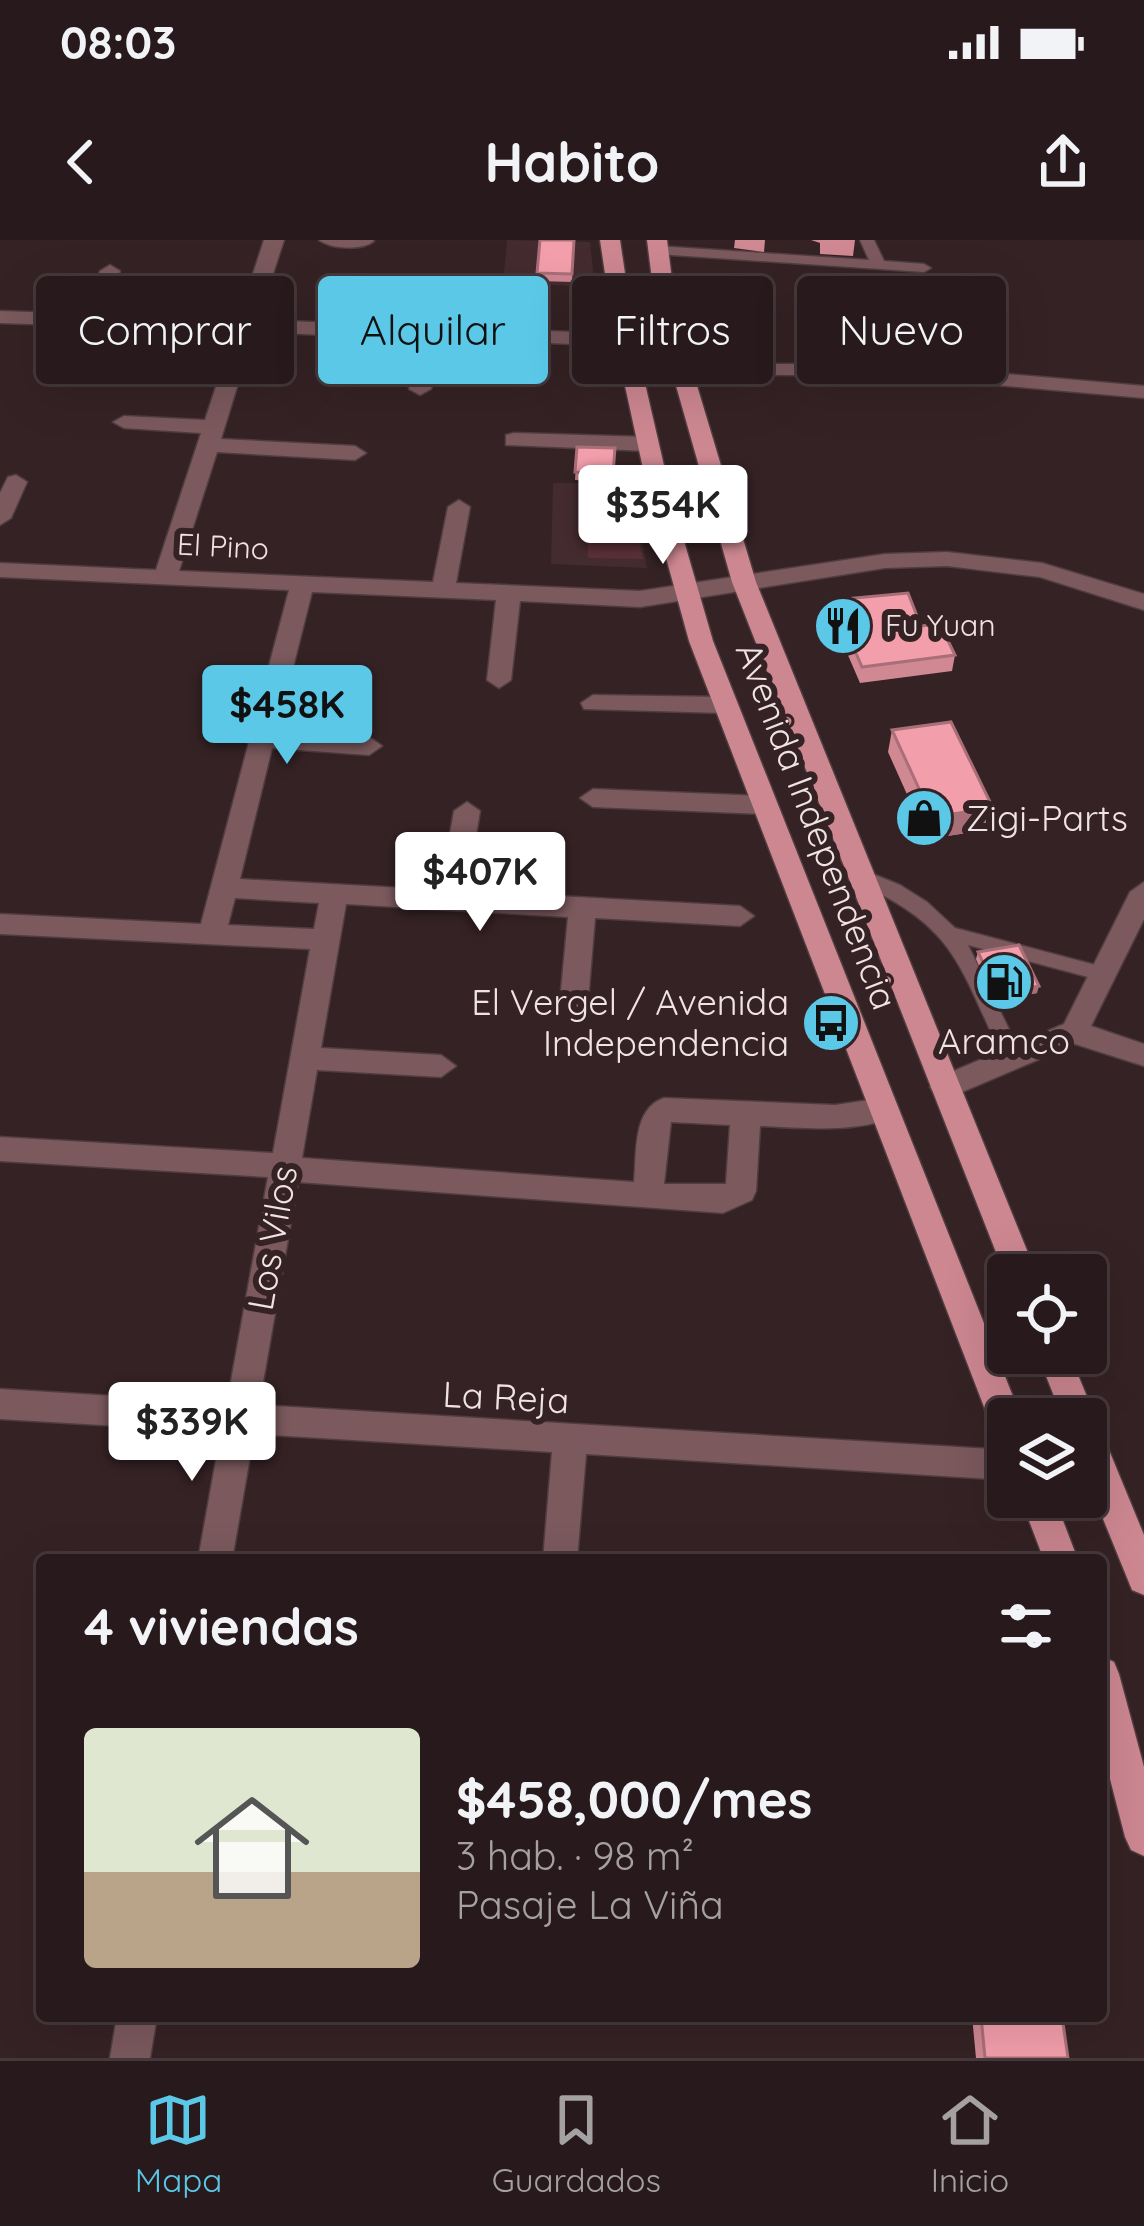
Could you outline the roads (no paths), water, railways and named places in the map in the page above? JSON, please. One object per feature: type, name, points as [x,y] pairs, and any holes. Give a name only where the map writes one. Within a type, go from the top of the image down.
[{"type":"main road","name":"Avenida Independencia","points":[[610,240],[615,276]]},
{"type":"main road","name":"Avenida Independencia","points":[[657,245],[663,276]]},
{"type":"main road","name":"Avenida Independencia","points":[[635,384],[687,595],[724,705],[998,1398]]},
{"type":"main road","name":"Avenida Independencia","points":[[684,384],[744,582],[1013,1254]]},
{"type":"main road","points":[[1107,1487],[1144,1578]]},
{"type":"main road","points":[[1044,1518],[1059,1554]]},
{"type":"main road","points":[[1107,1695],[1142,1819]]},
{"type":"street","points":[[262,276],[274,240]]},
{"type":"street","points":[[329,240],[364,241]]},
{"type":"street","points":[[108,276],[110,272]]},
{"type":"street","points":[[0,317],[36,318]]},
{"type":"street","points":[[773,370],[894,370],[1144,392]]},
{"type":"street","points":[[165,578],[228,384]]},
{"type":"street","points":[[420,388],[421,384]]},
{"type":"street","points":[[124,422],[355,453]]},
{"type":"street","points":[[514,440],[649,444]]},
{"type":"street","points":[[0,518],[16,482]]},
{"type":"street","points":[[443,590],[459,507]]},
{"type":"street","name":"El Pino","points":[[0,570],[640,599],[885,561],[947,559],[1042,570],[1144,602]]},
{"type":"street","points":[[212,934],[302,584]]},
{"type":"street","points":[[499,680],[509,593]]},
{"type":"street","points":[[593,704],[724,705]]},
{"type":"street","points":[[262,740],[368,746]]},
{"type":"street","points":[[593,798],[763,805]]},
{"type":"street","points":[[452,901],[467,811]]},
{"type":"street","points":[[224,888],[740,916]]},
{"type":"street","points":[[945,1087],[1074,1032],[1144,892]]},
{"type":"street","name":"Los Vilos","points":[[215,1554],[334,894]]},
{"type":"street","points":[[574,1001],[582,908]]},
{"type":"street","points":[[0,924],[326,940]]},
{"type":"street","points":[[1074,1032],[1144,1055]]},
{"type":"street","points":[[304,1058],[441,1066]]},
{"type":"street","points":[[648,1195],[660,1112],[671,1108],[835,1117],[883,1110]]},
{"type":"street","points":[[0,1149],[648,1195],[736,1197],[742,1183],[746,1113]]},
{"type":"street","name":"La Reja","points":[[0,1405],[987,1464]]},
{"type":"street","points":[[561,1554],[571,1440]]},
{"type":"street","points":[[130,2058],[136,2022]]},
{"type":"lane","points":[[867,240],[878,264]]},
{"type":"lane","points":[[657,245],[924,268]]},
{"type":"lane","points":[[858,875],[924,905],[956,935],[1013,1058]]},
{"type":"lane","points":[[956,935],[1103,974]]},
{"type":"place","name":"Fu Yuan","points":[[843,626]]},
{"type":"place","name":"Zigi-Parts","points":[[924,818]]},
{"type":"place","name":"Aramco","points":[[1004,982]]},
{"type":"place","name":"El Vergel / Avenida Independencia","points":[[831,1023]]}]
